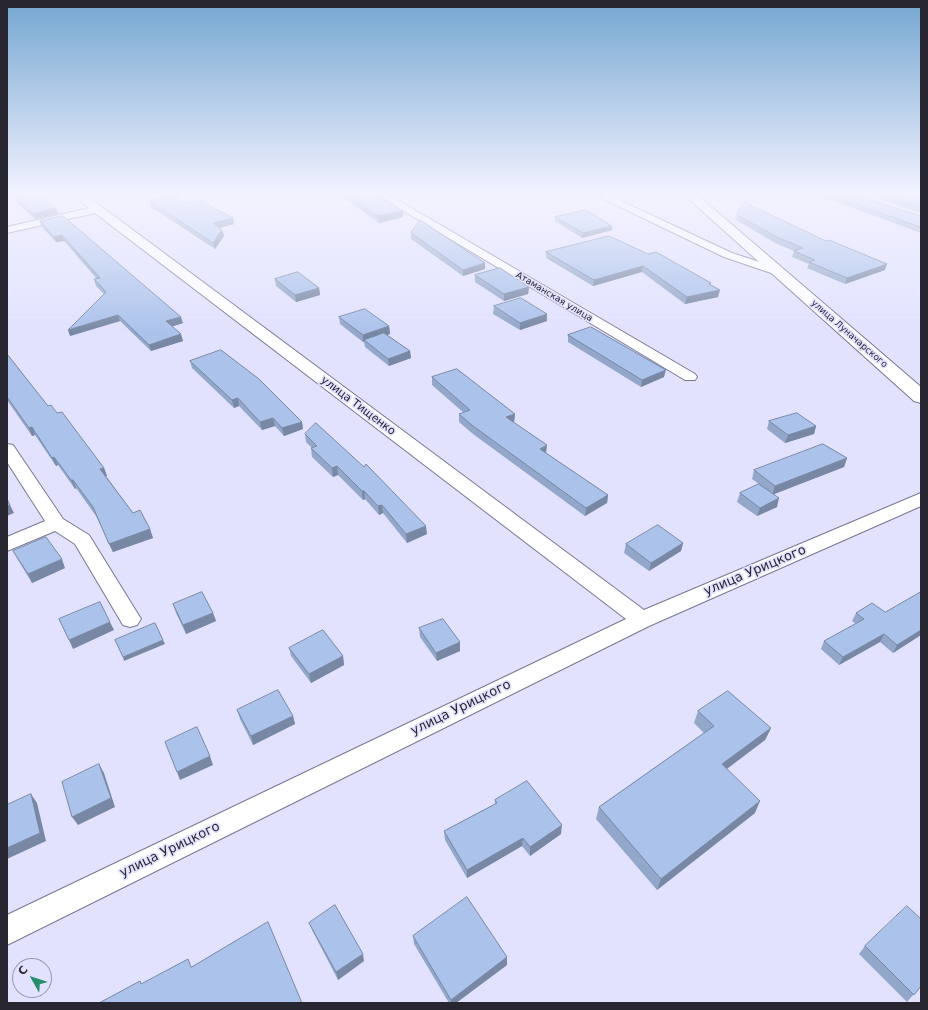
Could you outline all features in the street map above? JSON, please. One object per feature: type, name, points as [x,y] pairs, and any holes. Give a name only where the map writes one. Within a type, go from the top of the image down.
[{"type":"main road","name":"улица Луначарского","points":[[741,239],[921,397]]},
{"type":"street","name":"улица Тищенко","points":[[139,239],[642,620]]},
{"type":"street","name":"Атаманская улица","points":[[457,239],[690,377]]},
{"type":"street","name":"улица Луначарского","points":[[694,239],[728,255],[777,271]]},
{"type":"street","points":[[7,449],[56,523],[82,540],[130,619]]},
{"type":"street","name":"улица Урицкого","points":[[7,930],[642,620],[921,499]]},
{"type":"street","points":[[7,545],[56,523]]},
{"type":"building","points":[[66,239],[90,239],[181,317],[166,321],[181,334],[149,345],[118,315],[68,330],[106,292],[94,279],[100,278]]},
{"type":"building","points":[[207,239],[216,239],[213,243]]},
{"type":"building","points":[[420,239],[449,239],[485,263],[463,270]]},
{"type":"building","points":[[597,239],[616,239],[648,254],[656,252],[711,283],[709,284],[720,290],[687,297],[643,266],[594,280],[546,252]]},
{"type":"building","points":[[782,239],[829,240],[887,264],[847,278],[809,262],[815,260],[794,251],[803,248]]},
{"type":"building","points":[[500,268],[529,287],[504,294],[475,275]]},
{"type":"building","points":[[298,272],[319,288],[295,295],[275,279]]},
{"type":"building","points":[[521,298],[547,314],[520,323],[494,306]]},
{"type":"building","points":[[365,309],[389,326],[363,335],[339,317]]},
{"type":"building","points":[[591,327],[666,370],[642,380],[568,335]]},
{"type":"building","points":[[384,333],[410,351],[388,359],[364,340]]},
{"type":"building","points":[[221,350],[259,379],[302,422],[282,428],[273,418],[260,422],[238,398],[232,400],[190,361]]},
{"type":"building","points":[[7,354],[48,406],[51,405],[57,413],[62,412],[104,468],[100,469],[133,513],[140,510],[150,529],[109,544],[93,507],[54,457],[52,458],[32,427],[29,428],[7,397]]},
{"type":"building","points":[[457,369],[515,414],[506,417],[547,445],[540,449],[608,495],[586,508],[473,426],[459,414],[470,410],[432,377]]},
{"type":"building","points":[[797,413],[816,426],[788,435],[769,421]]},
{"type":"building","points":[[316,423],[364,467],[366,464],[426,526],[406,534],[382,505],[378,506],[337,466],[332,468],[311,448],[317,446],[305,434]]},
{"type":"building","points":[[823,444],[847,458],[775,486],[754,470]]},
{"type":"building","points":[[759,484],[779,498],[760,508],[740,493]]},
{"type":"building","points":[[7,499],[10,505],[7,506]]},
{"type":"building","points":[[658,525],[683,543],[651,563],[626,544]]},
{"type":"building","points":[[46,537],[62,559],[28,574],[13,551]]},
{"type":"building","points":[[202,592],[213,613],[183,625],[173,604]]},
{"type":"building","points":[[921,592],[921,630],[897,645],[884,634],[843,657],[824,641],[864,619],[856,613],[872,603],[885,612]]},
{"type":"building","points":[[100,602],[110,622],[69,640],[59,619]]},
{"type":"building","points":[[443,619],[460,642],[436,653],[419,628]]},
{"type":"building","points":[[155,623],[163,640],[123,657],[115,640]]},
{"type":"building","points":[[323,630],[343,656],[309,674],[289,648]]},
{"type":"building","points":[[278,690],[293,716],[251,736],[237,710]]},
{"type":"building","points":[[728,691],[771,728],[722,764],[760,801],[661,879],[599,807],[714,726],[698,711]]},
{"type":"building","points":[[197,727],[210,756],[177,772],[165,742]]},
{"type":"building","points":[[99,764],[111,798],[72,817],[62,782]]},
{"type":"building","points":[[527,781],[562,825],[530,847],[523,838],[467,870],[444,831],[497,803],[495,800]]},
{"type":"building","points":[[31,794],[40,833],[7,848],[7,805]]},
{"type":"building","points":[[467,897],[507,957],[451,1000],[413,936]]},
{"type":"building","points":[[335,905],[363,954],[336,972],[309,923]]},
{"type":"building","points":[[907,906],[921,919],[921,986],[914,995],[865,946]]},
{"type":"building","points":[[268,922],[302,1003],[99,1003],[140,981],[141,984],[188,959],[191,967]]}]
